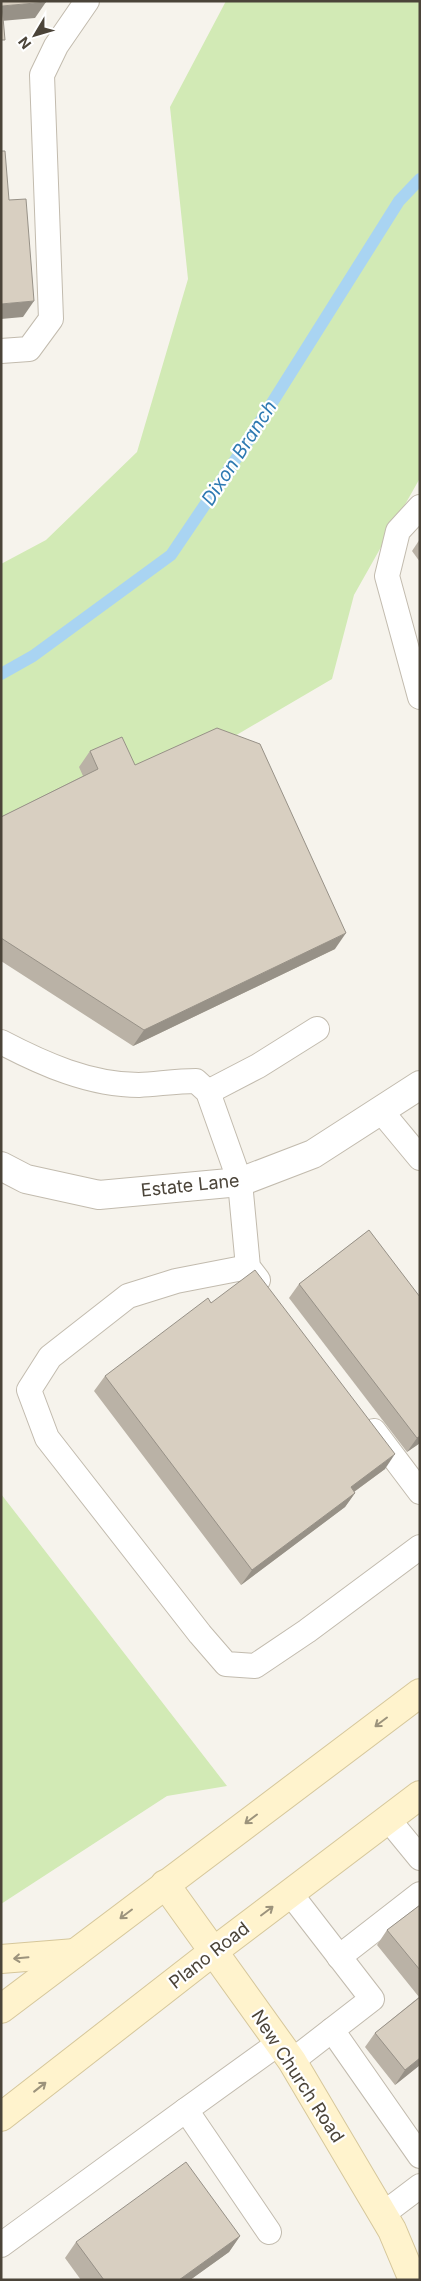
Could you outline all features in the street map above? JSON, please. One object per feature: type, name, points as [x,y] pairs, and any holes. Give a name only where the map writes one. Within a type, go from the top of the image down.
[{"type":"main road","points":[[1,2009],[164,1884],[420,1693]]},
{"type":"main road","name":"Plano Road","points":[[1,2117],[214,1951],[420,1795]]},
{"type":"main road","name":"New Church Road","points":[[164,1884],[286,2052],[392,2230],[413,2280]]},
{"type":"main road","points":[[1,1959],[75,1953]]},
{"type":"street","name":"Estate Lane","points":[[1,1166],[26,1179],[99,1194],[240,1182],[313,1154],[420,1085]]},
{"type":"lane","points":[[1,351],[29,349],[51,319],[42,76],[56,46],[87,1]]},
{"type":"lane","points":[[420,506],[398,531],[387,576],[420,697]]},
{"type":"lane","points":[[208,1092],[258,1066],[317,1029]]},
{"type":"lane","points":[[1,1042],[58,1069],[106,1082],[138,1085],[196,1081],[208,1092],[240,1182],[248,1267],[272,1298]]},
{"type":"lane","points":[[381,1111],[420,1158]]},
{"type":"lane","points":[[248,1267],[176,1281],[128,1296],[50,1357],[29,1390],[47,1438],[200,1634],[226,1664],[256,1666],[307,1631],[420,1547]]},
{"type":"lane","points":[[361,1414],[420,1492]]},
{"type":"lane","points":[[388,1819],[420,1858]]},
{"type":"lane","points":[[1,2245],[186,2110],[286,2052],[332,2030],[372,2000],[290,1893]]},
{"type":"lane","points":[[339,1957],[420,1894]]},
{"type":"lane","points":[[332,2030],[420,2156]]},
{"type":"lane","points":[[186,2110],[269,2232]]},
{"type":"lane","points":[[383,2214],[420,2186]]},
{"type":"green space","points":[[226,1],[420,1],[420,478],[354,595],[332,679],[228,740],[1,823],[1,564],[46,540],[137,452],[188,279],[170,107]]},
{"type":"green space","points":[[1,1494],[227,1786],[167,1796],[1,1904]]},
{"type":"building","points":[[1,1],[46,2],[2,6],[5,40],[1,40]]},
{"type":"building","points":[[1,151],[5,151],[9,200],[26,199],[34,301],[1,304]]},
{"type":"building","points":[[217,728],[260,744],[346,933],[144,1030],[1,938],[1,817],[98,769],[90,751],[122,737],[135,765]]},
{"type":"building","points":[[369,1230],[420,1297],[420,1436],[417,1438],[299,1284]]},
{"type":"building","points":[[255,1270],[395,1454],[351,1487],[355,1493],[252,1570],[105,1376],[208,1298],[211,1303]]},
{"type":"building","points":[[420,1905],[420,1970],[387,1930]]},
{"type":"building","points":[[420,1997],[420,2058],[405,2070],[375,2033]]},
{"type":"building","points":[[186,2162],[240,2236],[179,2280],[104,2280],[76,2242]]},
{"type":"waterway","name":"Dixon Branch","points":[[1,674],[33,656],[171,555],[248,441],[399,201],[420,179]]}]
